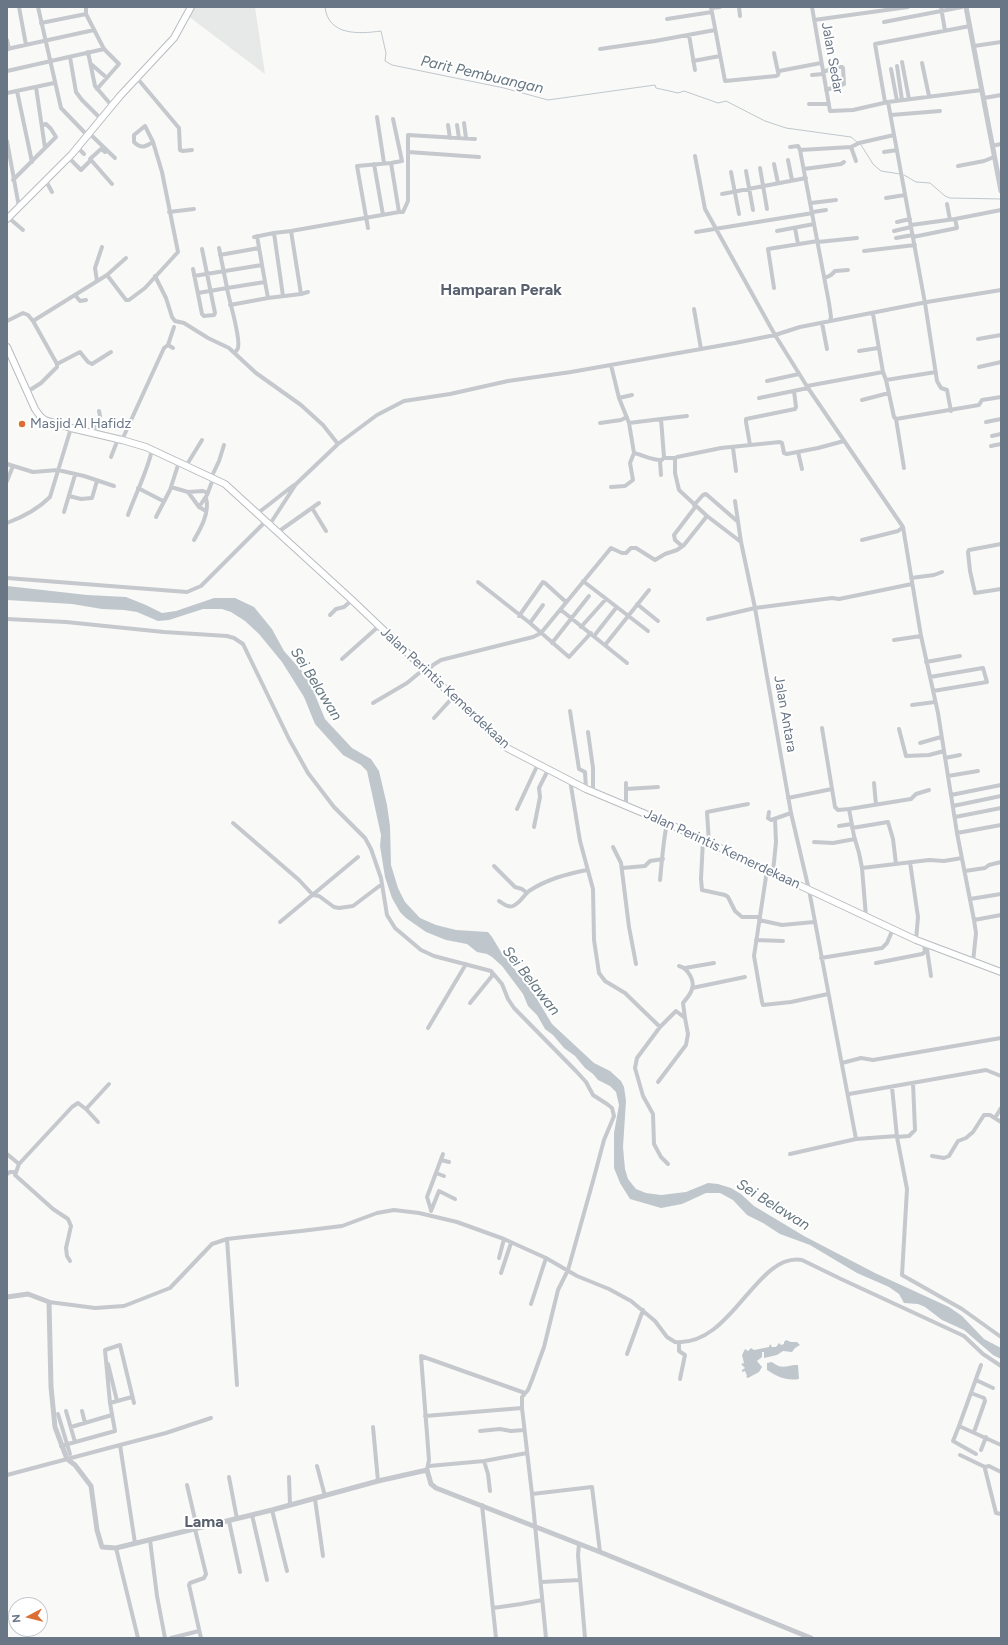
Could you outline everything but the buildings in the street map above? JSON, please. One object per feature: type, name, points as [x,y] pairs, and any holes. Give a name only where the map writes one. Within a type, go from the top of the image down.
[{"type":"main road","points":[[8,218],[78,148],[125,89],[174,38],[191,7]]},
{"type":"main road","name":"Jalan Perintis Kemerdekaan","points":[[8,350],[27,392],[40,416],[45,420],[71,428],[120,439],[152,450],[225,484],[352,600],[454,696],[503,745],[586,789],[626,804],[916,940],[1001,972]]},
{"type":"street","points":[[18,7],[26,45]]},
{"type":"street","points":[[38,7],[54,83],[62,111],[114,158],[102,149],[90,159],[81,170],[68,157]]},
{"type":"street","points":[[86,7],[86,14],[104,49],[119,64],[97,89]]},
{"type":"street","points":[[667,18],[720,7]]},
{"type":"street","points":[[739,7],[740,16]]},
{"type":"street","name":"Jalan Sedar","points":[[812,7],[830,112],[853,110],[887,102]]},
{"type":"street","points":[[814,20],[863,12],[871,13],[908,7]]},
{"type":"street","points":[[884,22],[942,9],[962,7]]},
{"type":"street","points":[[966,7],[1001,191]]},
{"type":"street","points":[[711,9],[725,81],[776,76],[778,75],[778,72],[821,63]]},
{"type":"street","points":[[942,9],[945,31]]},
{"type":"street","points":[[41,23],[86,14]]},
{"type":"street","points":[[951,411],[947,390],[941,388],[936,372],[915,245],[891,115],[875,44],[970,26]]},
{"type":"street","points":[[7,40],[8,49],[94,30]]},
{"type":"street","points":[[600,49],[646,43],[715,30]]},
{"type":"street","points":[[689,35],[695,70]]},
{"type":"street","points":[[974,46],[1001,42]]},
{"type":"street","points":[[7,71],[104,49]]},
{"type":"street","points":[[88,52],[93,82],[97,89],[112,106]]},
{"type":"street","points":[[774,53],[778,72]]},
{"type":"street","points":[[694,61],[720,56]]},
{"type":"street","points":[[70,57],[76,92],[101,119]]},
{"type":"street","points":[[902,62],[909,99]]},
{"type":"street","points":[[922,63],[929,96]]},
{"type":"street","points":[[90,64],[107,78]]},
{"type":"street","points":[[897,66],[902,100]]},
{"type":"street","points":[[812,75],[823,73],[837,67],[843,67],[844,84],[826,90]]},
{"type":"street","points":[[891,69],[897,101]]},
{"type":"street","points":[[137,78],[179,128],[180,150],[192,150]]},
{"type":"street","points":[[7,93],[54,83]]},
{"type":"street","points":[[36,87],[45,148]]},
{"type":"street","points":[[887,102],[982,90]]},
{"type":"street","points":[[17,91],[32,162]]},
{"type":"street","points":[[984,98],[1001,95]]},
{"type":"street","points":[[809,104],[828,104]]},
{"type":"street","points":[[891,115],[940,111]]},
{"type":"street","points":[[377,117],[384,163]]},
{"type":"street","points":[[393,119],[402,161]]},
{"type":"street","points":[[464,123],[466,138]]},
{"type":"street","points":[[13,180],[56,138],[46,124],[42,125]]},
{"type":"street","points":[[457,124],[459,138]]},
{"type":"street","points":[[448,125],[450,138]]},
{"type":"street","points":[[106,275],[128,300],[142,291],[178,252],[162,172],[153,142],[145,126],[134,135],[134,142],[139,147],[143,147],[153,142]]},
{"type":"street","points":[[268,298],[256,237],[403,212],[408,202],[408,135],[475,139]]},
{"type":"street","points":[[800,150],[855,145],[894,135]]},
{"type":"street","points":[[7,141],[8,154],[19,207]]},
{"type":"street","points":[[992,146],[1001,144]]},
{"type":"street","points":[[855,145],[856,161]]},
{"type":"street","points":[[790,147],[798,146],[800,150],[825,278],[831,314],[830,322]]},
{"type":"street","points":[[78,148],[84,154]]},
{"type":"street","points":[[884,152],[897,150]]},
{"type":"street","points":[[408,152],[479,157]]},
{"type":"street","points":[[695,156],[705,209],[718,227],[775,335],[807,387],[903,527],[921,636],[933,691],[957,833],[974,920],[976,933],[973,962]]},
{"type":"street","points":[[958,166],[994,158]]},
{"type":"street","points":[[90,159],[112,184]]},
{"type":"street","points":[[788,160],[792,180]]},
{"type":"street","points":[[368,228],[357,166],[408,161]]},
{"type":"street","points":[[804,169],[841,164],[844,162]]},
{"type":"street","points":[[390,163],[399,212]]},
{"type":"street","points":[[374,164],[383,215]]},
{"type":"street","points":[[774,164],[778,183]]},
{"type":"street","points":[[760,168],[767,209]]},
{"type":"street","points":[[746,170],[753,210]]},
{"type":"street","points":[[731,172],[739,214]]},
{"type":"street","points":[[722,194],[806,178]]},
{"type":"street","points":[[46,181],[52,192]]},
{"type":"street","points":[[886,198],[905,195]]},
{"type":"street","points":[[811,203],[836,200]]},
{"type":"street","points":[[947,204],[950,220]]},
{"type":"street","points":[[169,212],[194,209]]},
{"type":"street","points":[[696,232],[718,227],[826,210]]},
{"type":"street","points":[[894,231],[911,226],[1001,210]]},
{"type":"street","points":[[8,218],[23,230]]},
{"type":"street","points":[[897,222],[910,219]]},
{"type":"street","points":[[896,238],[957,228],[955,219]]},
{"type":"street","points":[[777,231],[814,224]]},
{"type":"street","points":[[796,228],[798,244]]},
{"type":"street","points":[[291,231],[301,294]]},
{"type":"street","points":[[274,233],[284,296]]},
{"type":"street","points":[[774,288],[768,249],[818,241],[857,238]]},
{"type":"street","points":[[864,251],[915,245]]},
{"type":"street","points":[[97,281],[95,270],[102,247]]},
{"type":"street","points":[[219,248],[230,305],[235,320],[238,341],[238,348],[234,353]]},
{"type":"street","points":[[220,255],[259,248]]},
{"type":"street","points":[[193,269],[203,315],[214,315],[215,313],[202,249]]},
{"type":"street","points":[[32,321],[106,275],[126,258]]},
{"type":"street","points":[[194,276],[262,265]]},
{"type":"street","points":[[825,278],[835,271],[848,270]]},
{"type":"street","points":[[155,276],[175,321],[192,327],[208,338],[229,348],[256,373],[301,405],[323,425],[338,444]]},
{"type":"street","points":[[198,293],[266,282]]},
{"type":"street","points":[[258,513],[296,484],[338,444],[377,415],[404,401],[450,394],[494,383],[701,349],[775,335],[822,323],[1001,290]]},
{"type":"street","points":[[230,305],[308,292]]},
{"type":"street","points":[[75,295],[80,301],[86,300]]},
{"type":"street","points":[[694,309],[701,349]]},
{"type":"street","points":[[7,321],[25,313],[32,321],[57,364],[56,370],[27,392]]},
{"type":"street","points":[[873,314],[883,372],[894,417],[896,419],[904,468]]},
{"type":"street","points":[[822,323],[827,349]]},
{"type":"street","points":[[111,457],[164,348],[168,345],[174,327]]},
{"type":"street","points":[[978,339],[1001,335]]},
{"type":"street","points":[[168,345],[172,348]]},
{"type":"street","points":[[859,351],[878,348]]},
{"type":"street","points":[[57,364],[80,352],[88,362],[92,364],[111,352]]},
{"type":"street","points":[[979,367],[1001,362]]},
{"type":"street","points":[[611,364],[619,398],[629,423],[634,453],[630,463],[633,480],[625,486],[611,487]]},
{"type":"street","points":[[759,398],[883,372]]},
{"type":"street","points":[[886,380],[936,372]]},
{"type":"street","points":[[767,381],[799,374]]},
{"type":"street","points":[[750,445],[746,419],[795,409],[794,391]]},
{"type":"street","points":[[862,400],[889,393]]},
{"type":"street","points":[[619,398],[632,395]]},
{"type":"street","points":[[896,419],[979,406],[982,400],[1001,397]]},
{"type":"street","points":[[93,433],[100,416],[99,411]]},
{"type":"street","points":[[629,423],[688,416]]},
{"type":"street","points":[[600,423],[621,420],[626,417]]},
{"type":"street","points":[[986,422],[1001,419]]},
{"type":"street","points":[[661,420],[661,475]]},
{"type":"street","points":[[7,524],[43,504],[50,497],[71,428]]},
{"type":"street","points":[[992,436],[1001,434]]},
{"type":"street","points":[[186,466],[202,440]]},
{"type":"street","points":[[634,453],[647,456],[654,460],[662,460],[721,448],[733,448],[780,442],[782,443],[785,454],[818,448],[844,441]]},
{"type":"street","points":[[991,446],[1001,444]]},
{"type":"street","points":[[199,507],[206,498],[224,445]]},
{"type":"street","points":[[733,448],[736,471]]},
{"type":"street","points":[[128,515],[152,450]]},
{"type":"street","points":[[798,452],[802,469]]},
{"type":"street","points":[[675,458],[675,473],[679,490],[706,516],[741,542]]},
{"type":"street","points":[[156,517],[171,487],[179,462]]},
{"type":"street","points":[[7,464],[33,472],[58,470],[114,486]]},
{"type":"street","points":[[7,481],[13,466]]},
{"type":"street","points":[[64,512],[75,475]]},
{"type":"street","points":[[69,496],[81,499],[92,498],[97,481]]},
{"type":"street","points":[[7,578],[187,592],[201,586],[268,522],[296,484]]},
{"type":"street","points":[[171,487],[188,492],[203,490],[208,493]]},
{"type":"street","points":[[138,488],[164,501]]},
{"type":"street","points":[[188,492],[199,507],[206,511]]},
{"type":"street","points":[[682,546],[675,540],[674,535],[702,495],[706,494],[737,521]]},
{"type":"street","points":[[194,540],[206,511],[206,498]]},
{"type":"street","name":"Jalan Antara","points":[[735,501],[737,521],[755,608],[788,798],[809,890],[828,994],[849,1094],[856,1139]]},
{"type":"street","points":[[278,532],[319,503]]},
{"type":"street","points":[[312,508],[326,531]]},
{"type":"street","points":[[373,703],[442,660],[533,637],[541,633],[611,548],[622,553],[626,553],[631,548],[636,548],[655,560],[665,554],[677,550],[682,546],[706,516]]},
{"type":"street","points":[[862,540],[898,531],[903,527]]},
{"type":"street","points":[[1001,544],[969,550],[968,552],[970,571],[975,593],[1001,589]]},
{"type":"street","points":[[911,578],[929,576],[942,572]]},
{"type":"street","points":[[478,582],[552,642],[568,657],[571,657],[616,608]]},
{"type":"street","points":[[519,616],[543,582],[566,602]]},
{"type":"street","points":[[584,582],[648,631]]},
{"type":"street","points":[[708,619],[755,608],[832,598],[840,599],[912,584]]},
{"type":"street","points":[[605,645],[649,590]]},
{"type":"street","points":[[552,642],[589,596]]},
{"type":"street","points":[[581,627],[606,599]]},
{"type":"street","points":[[330,615],[336,609],[344,607],[352,600]]},
{"type":"street","points":[[637,604],[658,621]]},
{"type":"street","points":[[530,624],[543,605]]},
{"type":"street","points":[[561,610],[626,663]]},
{"type":"street","points":[[7,619],[66,622],[164,632],[227,636],[238,640],[243,644],[289,739],[308,773],[334,807],[365,838],[371,849],[382,884],[387,915],[399,932],[421,950],[434,956],[486,969],[492,972],[502,984],[514,1008],[586,1082],[593,1095],[607,1104],[614,1112],[604,1140],[594,1181],[568,1270],[554,1303],[544,1347],[528,1390],[522,1399],[546,1638]]},
{"type":"street","points":[[342,659],[379,626]]},
{"type":"street","points":[[894,640],[921,636]]},
{"type":"street","points":[[926,662],[960,656]]},
{"type":"street","points":[[930,677],[984,668],[986,682],[933,691]]},
{"type":"street","points":[[434,718],[454,696]]},
{"type":"street","points":[[912,705],[935,702]]},
{"type":"street","points":[[570,711],[579,769],[585,772],[586,789]]},
{"type":"street","points":[[822,728],[836,810],[911,799],[916,794],[928,790]]},
{"type":"street","points":[[899,728],[906,756],[929,755],[944,751]]},
{"type":"street","points":[[588,732],[592,763],[593,792]]},
{"type":"street","points":[[920,743],[941,737]]},
{"type":"street","points":[[945,758],[960,755]]},
{"type":"street","points":[[517,809],[538,764]]},
{"type":"street","points":[[534,827],[540,797],[539,788],[548,770]]},
{"type":"street","points":[[948,776],[978,772]]},
{"type":"street","points":[[570,780],[580,841],[592,889],[594,940],[599,973],[606,981],[625,993],[660,1027]]},
{"type":"street","points":[[874,783],[876,805]]},
{"type":"street","points":[[626,784],[626,804]]},
{"type":"street","points":[[951,795],[1001,785]]},
{"type":"street","points":[[626,790],[658,787]]},
{"type":"street","points":[[788,798],[832,789]]},
{"type":"street","points":[[953,806],[1001,796]]},
{"type":"street","points":[[748,804],[706,813],[706,842],[701,879],[702,890],[722,894],[728,897],[734,911],[742,917],[759,919],[782,925],[814,922]]},
{"type":"street","points":[[955,817],[1001,808]]},
{"type":"street","points":[[849,809],[854,839],[862,868],[866,917]]},
{"type":"street","points":[[769,812],[769,819],[775,819],[791,813]]},
{"type":"street","points":[[775,819],[776,842],[759,919],[754,959],[762,1002],[764,1005],[791,1002],[828,994]]},
{"type":"street","points":[[839,826],[888,822],[893,839],[896,864]]},
{"type":"street","points":[[232,823],[299,880],[313,895],[319,896],[327,904],[336,908],[353,906],[382,884]]},
{"type":"street","points":[[660,880],[663,859],[663,840],[667,823]]},
{"type":"street","points":[[957,833],[1001,825]]},
{"type":"street","points":[[814,842],[833,843],[854,839]]},
{"type":"street","points":[[613,847],[619,857],[622,868],[629,927],[636,964]]},
{"type":"street","points":[[280,922],[358,857]]},
{"type":"street","points":[[862,868],[929,860],[944,861],[962,858]]},
{"type":"street","points":[[622,868],[645,866],[650,861],[663,859]]},
{"type":"street","points":[[910,862],[918,916],[916,940]]},
{"type":"street","points":[[965,871],[985,868],[1001,862]]},
{"type":"street","points":[[494,866],[515,887],[522,889],[527,893]]},
{"type":"street","points":[[499,901],[508,907],[512,906],[539,884],[553,878],[587,870]]},
{"type":"street","points":[[970,899],[1001,894]]},
{"type":"street","points":[[974,920],[1001,916]]},
{"type":"street","points":[[821,958],[882,948],[887,943],[892,929]]},
{"type":"street","points":[[756,940],[783,941]]},
{"type":"street","points":[[876,963],[922,954],[925,952],[926,944]]},
{"type":"street","points":[[926,944],[931,976]]},
{"type":"street","points":[[679,966],[685,968],[714,963]]},
{"type":"street","points":[[428,1028],[466,964]]},
{"type":"street","points":[[658,1082],[687,1042],[688,1034],[683,1003],[692,988],[691,977],[685,968]]},
{"type":"street","points":[[470,1003],[492,976],[492,972]]},
{"type":"street","points":[[692,988],[745,977]]},
{"type":"street","points":[[668,1164],[661,1157],[654,1144],[653,1114],[643,1096],[635,1068],[637,1058],[660,1027],[675,1011],[685,1018]]},
{"type":"street","points":[[842,1063],[861,1058],[872,1060],[1001,1038]]},
{"type":"street","points":[[849,1094],[986,1070],[1001,1076]]},
{"type":"street","points":[[790,1154],[856,1139],[909,1136],[915,1130],[913,1083]]},
{"type":"street","points":[[86,1109],[109,1084]]},
{"type":"street","points":[[892,1087],[897,1137],[907,1189],[902,1275],[962,1309],[1001,1337]]},
{"type":"street","points":[[70,1261],[67,1256],[66,1248],[71,1226],[68,1219],[53,1209],[21,1182],[15,1175],[15,1172],[19,1164],[33,1151],[72,1107],[78,1103],[98,1122]]},
{"type":"street","points":[[995,1118],[1001,1108]]},
{"type":"street","points":[[932,1156],[944,1158],[950,1156],[958,1141],[966,1138],[973,1132],[984,1115],[995,1118],[1001,1122]]},
{"type":"street","points":[[7,1154],[19,1164]]},
{"type":"street","points":[[431,1210],[427,1197],[443,1154]]},
{"type":"street","points":[[441,1160],[449,1162]]},
{"type":"street","points":[[7,1174],[10,1172],[15,1172]]},
{"type":"street","points":[[436,1173],[444,1176]]},
{"type":"street","points":[[429,1215],[439,1191],[455,1199]]},
{"type":"street","points":[[7,1297],[28,1294],[49,1302],[94,1308],[124,1306],[170,1288],[209,1246],[228,1239],[342,1226],[363,1217],[390,1210],[429,1215],[457,1222],[504,1239],[546,1258],[586,1280],[622,1295],[643,1310],[655,1321],[671,1340],[679,1342],[691,1340],[712,1330],[731,1315],[751,1289],[765,1276],[784,1262],[798,1259],[964,1336],[983,1354],[1001,1366]]},
{"type":"street","points":[[228,1239],[237,1385]]},
{"type":"street","points":[[498,1258],[504,1239]]},
{"type":"street","points":[[501,1273],[511,1243]]},
{"type":"street","points":[[530,1304],[546,1258]]},
{"type":"street","points":[[49,1302],[51,1387],[55,1426],[69,1457],[91,1486],[100,1545],[104,1548],[116,1548],[135,1544],[229,1521],[428,1468],[527,1453]]},
{"type":"street","points":[[627,1354],[643,1310]]},
{"type":"street","points":[[679,1342],[679,1351],[685,1356],[680,1379]]},
{"type":"street","points":[[105,1350],[120,1345],[134,1403]]},
{"type":"street","points":[[64,1445],[115,1431],[110,1403],[105,1350]]},
{"type":"street","points":[[105,1350],[117,1401]]},
{"type":"street","points":[[525,1393],[421,1356],[428,1468],[433,1486],[811,1638]]},
{"type":"street","points":[[976,1454],[953,1440],[981,1365]]},
{"type":"street","points":[[976,1380],[994,1388]]},
{"type":"street","points":[[971,1393],[984,1398],[985,1401],[974,1432]]},
{"type":"street","points":[[110,1403],[132,1397]]},
{"type":"street","points":[[425,1416],[522,1408]]},
{"type":"street","points":[[66,1411],[75,1442]]},
{"type":"street","points":[[82,1411],[85,1423]]},
{"type":"street","points":[[58,1414],[64,1445]]},
{"type":"street","points":[[71,1427],[112,1415]]},
{"type":"street","points":[[7,1475],[69,1457],[120,1445],[211,1418]]},
{"type":"street","points":[[959,1426],[1001,1445]]},
{"type":"street","points":[[373,1427],[378,1481]]},
{"type":"street","points":[[480,1431],[500,1429],[511,1431],[524,1430]]},
{"type":"street","points":[[981,1450],[986,1437]]},
{"type":"street","points":[[120,1445],[135,1544]]},
{"type":"street","points":[[960,1455],[985,1467],[989,1466],[1001,1472]]},
{"type":"street","points":[[484,1460],[488,1474],[490,1491]]},
{"type":"street","points":[[318,1466],[325,1496]]},
{"type":"street","points":[[985,1467],[984,1469],[996,1513],[1001,1514]]},
{"type":"street","points":[[229,1477],[237,1519]]},
{"type":"street","points":[[289,1477],[290,1505]]},
{"type":"street","points":[[187,1485],[206,1574],[204,1578],[189,1585],[201,1638]]},
{"type":"street","points":[[532,1494],[592,1487],[600,1552]]},
{"type":"street","points":[[315,1498],[323,1556]]},
{"type":"street","points":[[482,1505],[496,1638]]},
{"type":"street","points":[[272,1510],[287,1571]]},
{"type":"street","points":[[252,1515],[267,1580]]},
{"type":"street","points":[[229,1521],[240,1572]]},
{"type":"street","points":[[150,1540],[165,1638]]},
{"type":"street","points":[[579,1544],[578,1555],[585,1638]]},
{"type":"street","points":[[116,1548],[138,1638]]},
{"type":"street","points":[[541,1582],[580,1580]]},
{"type":"street","points":[[493,1608],[542,1600]]},
{"type":"street","points":[[171,1638],[199,1631]]},
{"type":"shaded area","points":[[192,7],[255,7],[265,74],[188,16]]},
{"type":"shaded area","name":"Sei Belawan","points":[[7,586],[87,595],[126,597],[162,613],[176,611],[214,598],[235,598],[254,607],[272,629],[284,651],[308,678],[325,719],[352,748],[371,759],[379,771],[390,826],[391,865],[398,888],[405,902],[420,918],[436,925],[456,930],[488,932],[501,952],[534,994],[552,1024],[594,1063],[610,1071],[621,1081],[624,1087],[626,1101],[623,1147],[625,1169],[628,1179],[636,1189],[646,1193],[661,1195],[686,1192],[708,1183],[731,1188],[741,1194],[754,1206],[804,1236],[875,1273],[949,1307],[962,1316],[984,1339],[1001,1348],[1001,1359],[993,1355],[964,1330],[942,1320],[925,1307],[918,1304],[904,1303],[899,1294],[889,1287],[857,1273],[810,1245],[780,1234],[747,1215],[733,1200],[720,1193],[706,1193],[682,1204],[661,1208],[630,1199],[620,1183],[614,1168],[614,1133],[619,1105],[616,1092],[610,1086],[598,1080],[575,1056],[564,1048],[553,1035],[545,1029],[537,1015],[528,1006],[523,994],[502,966],[492,957],[487,954],[477,952],[467,944],[446,940],[426,932],[400,912],[392,898],[385,877],[380,846],[381,835],[367,771],[361,765],[343,755],[315,724],[304,697],[282,662],[259,634],[245,621],[231,612],[222,609],[203,609],[169,620],[158,621],[137,612],[124,610],[102,609],[72,604],[7,600]]},
{"type":"shaded area","points":[[786,1340],[797,1342],[800,1345],[792,1352],[783,1351],[777,1355],[764,1358],[764,1352],[762,1352],[762,1357],[757,1361],[762,1367],[759,1372],[748,1378],[746,1377],[745,1371],[742,1372],[745,1368],[741,1364],[744,1363],[742,1355],[745,1349],[748,1351],[751,1348],[754,1350],[769,1347],[770,1344],[772,1347],[776,1347],[779,1343],[781,1345],[784,1344]]},
{"type":"shaded area","points":[[772,1362],[782,1367],[798,1365],[799,1379],[782,1378],[767,1370],[767,1363]]},
{"type":"waterway","name":"Parit Pembuangan","points":[[325,7],[327,16],[338,28],[346,31],[363,33],[381,31],[386,53],[385,61],[392,65],[504,88],[548,100],[655,85],[656,88],[678,93],[684,91],[718,103],[726,101],[765,121],[786,128],[851,137],[857,142]]},
{"type":"waterway","name":"Parit Pembuangan","points":[[861,145],[873,164],[881,171],[900,174]]},
{"type":"waterway","name":"Parit Pembuangan","points":[[904,175],[916,182],[930,183],[945,196],[950,198],[1001,199]]},
{"type":"place","name":"Masjid Al Hafidz","points":[[22,424]]},
{"type":"district","name":"Hamparan Perak","points":[[501,290]]},
{"type":"district","name":"Lama","points":[[204,1522]]}]
